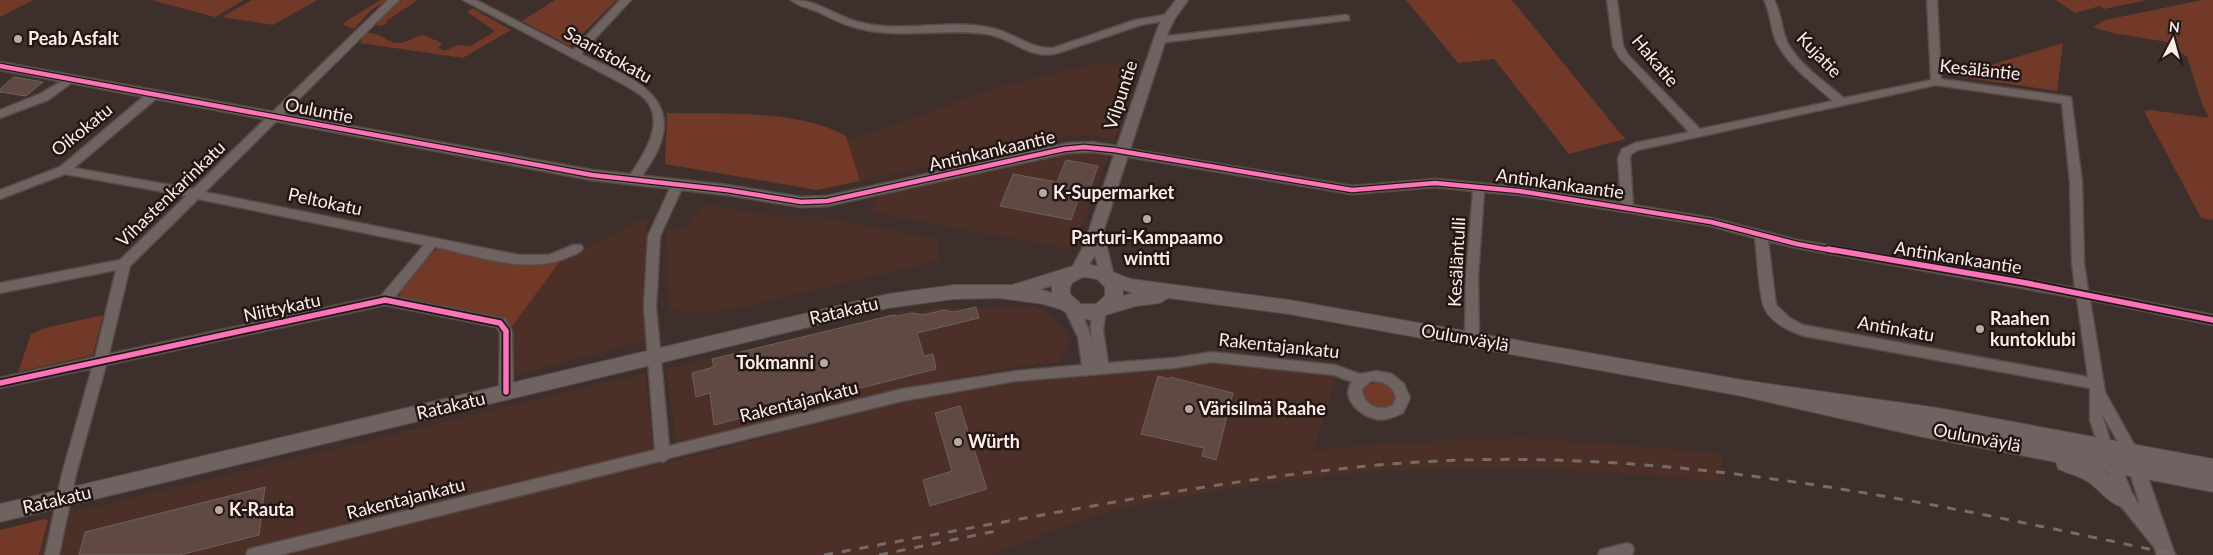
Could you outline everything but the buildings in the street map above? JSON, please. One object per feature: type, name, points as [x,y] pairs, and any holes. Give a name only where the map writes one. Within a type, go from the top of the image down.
[{"type":"main road","points":[[1096,271],[1109,278],[1115,292],[1110,304],[1102,309],[1084,312],[1067,305],[1060,291],[1064,280],[1073,273],[1096,271]]},
{"type":"main road","name":"Ratakatu","points":[[991,292],[1026,287],[1073,273]]},
{"type":"main road","name":"Oulunväylä","points":[[1109,278],[1130,286],[1289,307],[1765,392],[1938,416],[2134,460],[2213,483]]},
{"type":"main road","name":"Ratakatu","points":[[0,513],[888,301],[943,293],[991,292],[1038,294],[1067,305]]},
{"type":"main road","name":"Oulunväylä","points":[[1102,309],[1136,299],[1188,294]]},
{"type":"main road","name":"Oulunväylä","points":[[1765,392],[1970,437],[2108,455]]},
{"type":"main road","points":[[1970,437],[1994,446],[2072,465],[2104,482],[2126,500]]},
{"type":"main road","name":"Oulunväylä","points":[[2134,460],[2213,467]]},
{"type":"street","name":"Vihastenkarinkatu","points":[[63,498],[124,264],[394,0]]},
{"type":"street","name":"Saaristokatu","points":[[468,0],[640,89],[656,105],[658,140],[634,180]]},
{"type":"street","points":[[574,55],[626,0]]},
{"type":"street","points":[[796,0],[855,25],[885,29],[992,32],[1034,51],[1044,53],[1139,22],[1169,17]]},
{"type":"street","name":"Vilpuntie","points":[[1073,273],[1087,259],[1097,234],[1159,40],[1169,17],[1182,0]]},
{"type":"street","name":"Hakatie","points":[[1612,0],[1618,46],[1624,56],[1697,133]]},
{"type":"street","name":"Kujatie","points":[[1769,0],[1779,34],[1790,54],[1842,102]]},
{"type":"street","points":[[1932,0],[1936,82]]},
{"type":"street","points":[[1159,40],[1345,18]]},
{"type":"street","name":"Ouluntie","points":[[0,66],[583,174],[634,180]]},
{"type":"street","points":[[0,114],[44,97],[70,79]]},
{"type":"street","name":"Kesäläntie","points":[[1627,208],[1624,158],[1626,152],[1635,147],[1936,82],[2067,100],[2076,182],[2078,263],[2081,293],[2097,389],[2134,460]]},
{"type":"street","name":"Oikokatu","points":[[0,195],[64,170],[153,95]]},
{"type":"street","name":"Antinkankaantie","points":[[634,180],[814,202],[1068,148],[1092,147],[1330,188],[1352,190],[1435,183],[1479,187],[1627,208],[1711,222],[1831,251],[2081,293],[2213,320]]},
{"type":"street","name":"Peltokatu","points":[[64,170],[195,194],[533,262],[552,260],[577,248]]},
{"type":"street","points":[[664,456],[653,357],[650,308],[654,236],[678,184]]},
{"type":"street","name":"Kesäläntulli","points":[[1472,339],[1472,276],[1479,187]]},
{"type":"street","points":[[1097,234],[1109,278]]},
{"type":"street","name":"Antinkatu","points":[[1761,234],[1770,306],[1777,316],[1804,332],[2097,389]]},
{"type":"street","points":[[386,300],[433,242]]},
{"type":"street","points":[[0,288],[124,264]]},
{"type":"street","name":"Niittykatu","points":[[0,383],[386,300],[500,323],[506,331],[506,392]]},
{"type":"street","points":[[1067,305],[1082,328],[1095,369]]},
{"type":"street","points":[[1095,369],[1097,330],[1102,309]]},
{"type":"street","name":"Rakentajankatu","points":[[253,555],[664,456],[902,395],[1016,376],[1174,364],[1199,358],[1219,358],[1335,370],[1361,380]]},
{"type":"street","name":"Kesäläntie","points":[[2097,389],[2094,404],[2095,416],[2108,455]]},
{"type":"street","points":[[2108,455],[2126,500],[2163,548]]},
{"type":"street","points":[[2134,460],[2163,548]]},
{"type":"street","points":[[52,555],[63,498]]},
{"type":"street","points":[[1605,555],[1627,550]]},
{"type":"shaded area","points":[[0,0],[33,0],[0,17]]},
{"type":"shaded area","points":[[151,0],[244,0],[215,17]]},
{"type":"shaded area","points":[[252,0],[317,0],[273,25],[222,17]]},
{"type":"shaded area","points":[[380,0],[388,0],[371,10],[354,29],[342,24]]},
{"type":"shaded area","points":[[401,0],[418,0],[386,21],[388,23],[380,26],[375,25]]},
{"type":"shaded area","points":[[555,0],[617,0],[570,46],[522,21]]},
{"type":"shaded area","points":[[1406,0],[1512,0],[1625,139],[1569,154],[1494,59],[1458,63]]},
{"type":"shaded area","points":[[2056,0],[2147,0],[2104,9],[2100,6],[2075,13]]},
{"type":"shaded area","points":[[2202,0],[2213,0],[2213,220],[2201,218],[2144,111],[2151,110],[2209,118],[2202,104],[2187,57],[2167,42],[2112,33],[2093,27],[2105,20]]},
{"type":"shaded area","points":[[472,8],[511,30],[463,58],[360,43],[366,33],[376,34],[396,43],[423,35],[442,43],[438,48],[445,51],[457,45],[471,46],[495,31],[467,12]]},
{"type":"shaded area","points":[[2063,43],[2057,91],[1955,76]]},
{"type":"shaded area","points":[[1094,64],[1139,65],[1115,139],[1072,135],[860,181],[847,140],[1009,84]]},
{"type":"shaded area","points":[[667,113],[782,117],[826,127],[846,136],[860,181],[817,190],[665,164]]},
{"type":"shaded area","points":[[1082,151],[1109,154],[1073,250],[870,212],[878,195],[1055,154]]},
{"type":"shaded area","points":[[702,204],[783,217],[825,217],[936,239],[938,240],[939,259],[938,261],[761,303],[706,314],[669,310],[666,230],[686,228]]},
{"type":"shaded area","points":[[648,216],[644,268],[645,341],[512,376],[511,328],[560,261]]},
{"type":"shaded area","points":[[441,248],[485,259],[517,264],[533,265],[560,261],[511,328],[505,319],[400,299],[409,278],[429,256]]},
{"type":"shaded area","points":[[1030,306],[1045,311],[1066,332],[1070,344],[1059,363],[1019,366],[930,383],[677,447],[666,369],[902,312],[939,308]]},
{"type":"shaded area","points":[[103,315],[93,355],[18,372],[31,334],[45,328]]},
{"type":"shaded area","points":[[1206,362],[1336,376],[1314,450],[1401,442],[1525,438],[1600,443],[1721,453],[1726,482],[1621,473],[1533,469],[1374,471],[1274,482],[1158,501],[1092,516],[992,555],[39,555],[49,518],[645,373],[655,466],[903,401],[1016,381],[1169,371]]},
{"type":"shaded area","points":[[1380,382],[1394,390],[1395,399],[1393,405],[1389,408],[1377,408],[1371,405],[1362,393],[1366,385]]},
{"type":"shaded area","points":[[44,519],[48,520],[39,555],[0,555],[0,530]]},
{"type":"railway","points":[[824,555],[1108,503],[1227,484],[1384,464],[1463,460],[1554,460],[1644,465],[1733,474],[1823,486],[1912,501],[2177,555]]},
{"type":"railway","points":[[879,555],[1001,530]]},
{"type":"cycle path","points":[[0,66],[592,175],[727,190],[801,202],[827,201],[1064,149],[1084,147],[1114,150],[1352,190],[1435,183],[1519,191],[1711,222],[1797,244],[2026,283],[2213,320]]},
{"type":"cycle path","points":[[0,383],[385,300],[500,323],[506,331],[506,392]]},
{"type":"place","name":"Peab Asfalt","points":[[18,39]]},
{"type":"place","name":"K-Supermarket","points":[[1043,193]]},
{"type":"place","name":"Parturi-Kampaamo wintti","points":[[1147,219]]},
{"type":"place","name":"Raahen kuntoklubi","points":[[1980,329]]},
{"type":"place","name":"Tokmanni","points":[[824,363]]},
{"type":"place","name":"Värisilmä Raahe","points":[[1189,409]]},
{"type":"place","name":"Würth","points":[[958,442]]},
{"type":"place","name":"K-Rauta","points":[[219,510]]}]
